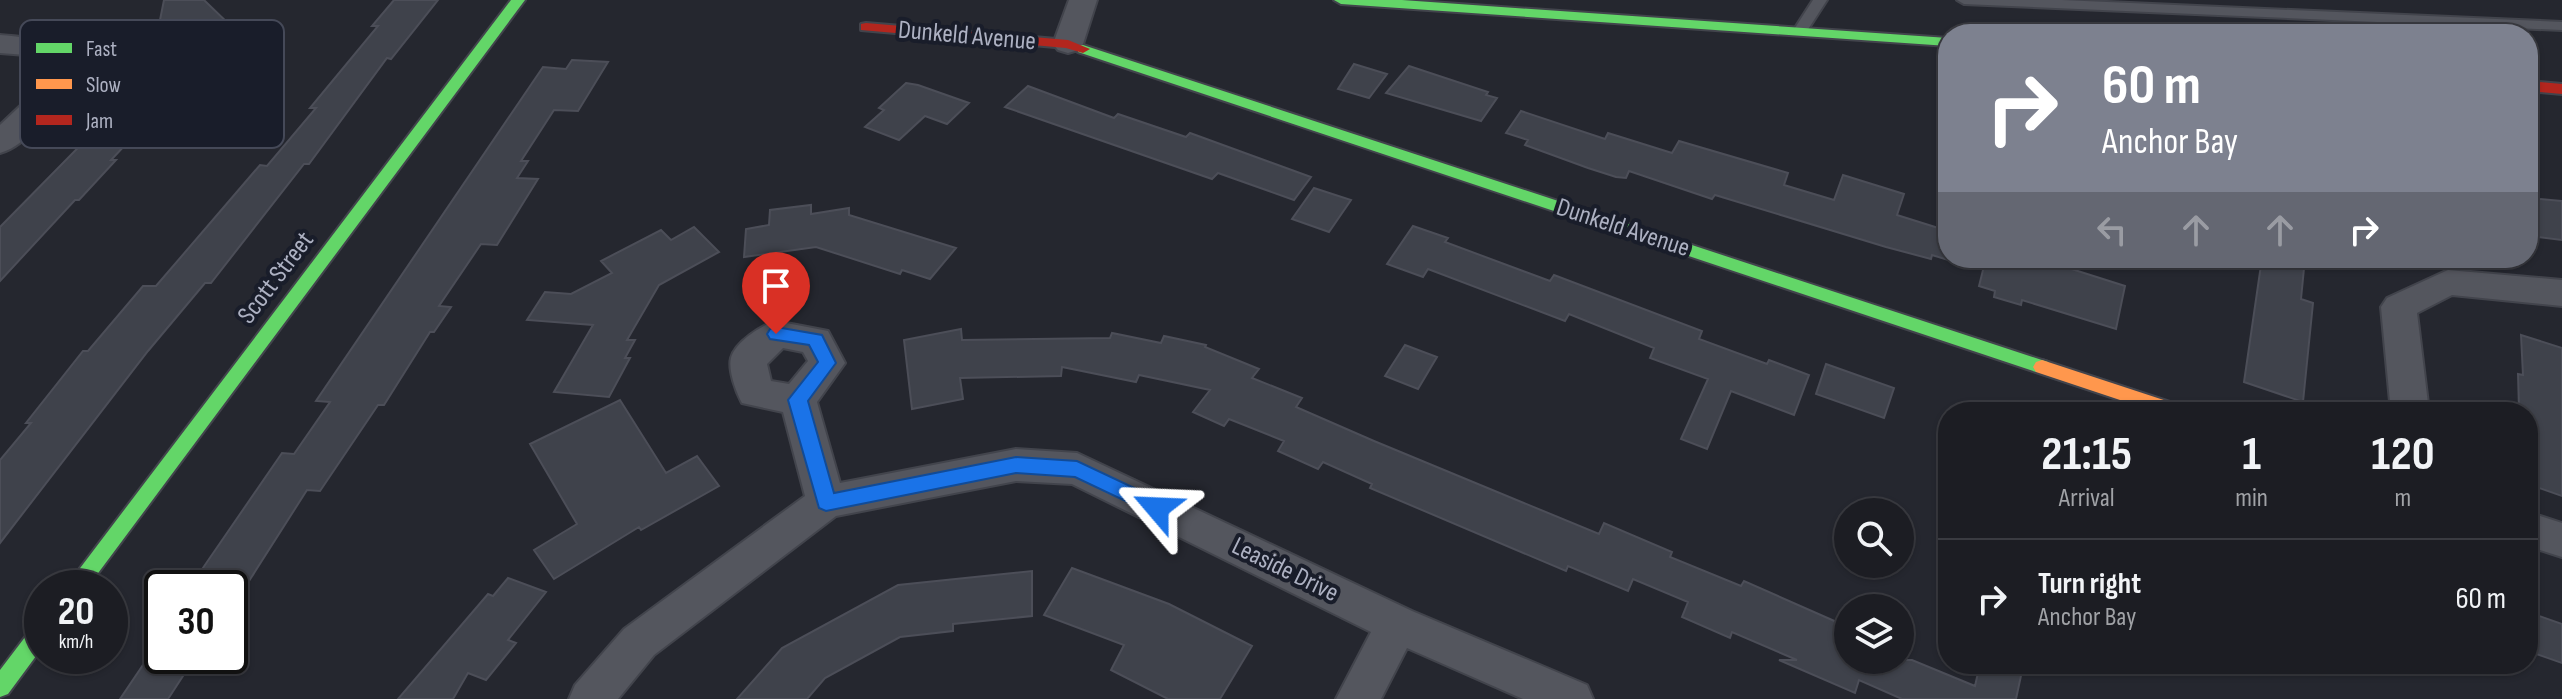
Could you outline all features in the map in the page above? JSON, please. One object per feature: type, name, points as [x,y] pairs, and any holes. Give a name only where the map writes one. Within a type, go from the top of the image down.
[{"type":"street","name":"Scott Street","points":[[89,570],[518,0]]},
{"type":"street","name":"Dunkeld Avenue","points":[[1068,44],[1083,0]]},
{"type":"street","points":[[1341,0],[1938,41]]},
{"type":"street","name":"Dunkeld Avenue","points":[[866,27],[1068,44],[2148,402]]},
{"type":"street","points":[[0,44],[20,46]]},
{"type":"street","points":[[2538,87],[2562,89]]},
{"type":"street","points":[[0,143],[20,124]]},
{"type":"street","points":[[2409,402],[2399,307],[2448,282],[2562,293]]},
{"type":"street","points":[[798,400],[826,502]]},
{"type":"street","name":"Leaside Drive","points":[[591,699],[639,642],[826,502],[1016,465],[1077,469],[1397,624],[1571,699]]},
{"type":"street","points":[[2538,532],[2562,540]]},
{"type":"street","points":[[1358,699],[1397,624]]},
{"type":"street","points":[[4,678],[24,653]]},
{"type":"lane","points":[[1800,31],[1820,0]]},
{"type":"lane","points":[[1964,0],[2516,24]]},
{"type":"lane","points":[[2538,25],[2562,26]]},
{"type":"building","points":[[164,0],[204,0],[225,20],[160,20]]},
{"type":"building","points":[[394,0],[438,0],[391,59],[387,58],[309,164],[304,164],[211,283],[205,283],[148,351],[0,543],[0,460],[31,423],[26,423],[83,351],[88,351],[143,286],[156,286],[260,165],[267,166],[284,148],[316,108],[310,108],[378,26],[372,26]]},
{"type":"building","points":[[572,60],[608,62],[578,111],[554,110],[521,161],[528,161],[517,178],[538,179],[497,245],[481,244],[439,306],[451,307],[434,332],[430,332],[384,405],[378,405],[320,491],[307,490],[249,581],[248,570],[202,570],[282,453],[294,454],[330,402],[316,401],[543,67],[566,69]]},
{"type":"building","points":[[1354,64],[1387,74],[1369,98],[1338,89]]},
{"type":"building","points":[[1409,66],[1488,92],[1486,95],[1497,98],[1481,121],[1386,93]]},
{"type":"building","points":[[906,83],[969,103],[947,124],[925,116],[899,140],[865,127],[884,110],[879,108]]},
{"type":"building","points":[[1028,86],[1114,118],[1118,114],[1186,137],[1190,133],[1311,177],[1294,200],[1218,173],[1212,179],[1005,107]]},
{"type":"building","points":[[1521,111],[1605,139],[1608,133],[1672,153],[1679,141],[1788,173],[1784,185],[1834,200],[1843,175],[1904,194],[1897,215],[1938,228],[1938,257],[1932,255],[1931,259],[1886,247],[1715,195],[1712,199],[1629,171],[1626,178],[1616,177],[1525,145],[1528,140],[1506,133]]},
{"type":"building","points":[[78,148],[122,148],[111,160],[116,160],[0,281],[0,227]]},
{"type":"building","points":[[1314,188],[1351,200],[1329,232],[1292,219]]},
{"type":"building","points":[[2538,199],[2562,201],[2562,240],[2538,237]]},
{"type":"building","points":[[811,205],[811,214],[849,208],[849,215],[956,248],[930,279],[902,270],[900,274],[816,247],[744,257],[746,229],[769,225],[770,210]]},
{"type":"building","points":[[1413,226],[1448,238],[1445,242],[1550,281],[1554,275],[1702,331],[1699,339],[1767,364],[1769,360],[1809,375],[1794,415],[1731,391],[1707,449],[1681,439],[1708,379],[1650,358],[1654,348],[1569,314],[1565,321],[1428,269],[1423,277],[1387,264]]},
{"type":"building","points":[[694,227],[719,252],[659,285],[627,340],[635,340],[625,358],[630,358],[609,397],[554,392],[593,325],[527,320],[545,292],[571,294],[612,273],[601,261],[661,230],[671,240]]},
{"type":"building","points":[[1984,268],[2068,268],[2125,286],[2116,329],[2022,300],[2021,305],[1994,297],[1995,291],[1979,286]]},
{"type":"building","points":[[2261,268],[2304,268],[2301,299],[2313,303],[2303,402],[2244,382]]},
{"type":"building","points":[[961,329],[962,340],[1110,338],[1112,333],[1161,343],[1164,336],[1206,345],[1259,369],[1252,378],[1302,398],[1296,407],[1599,534],[1604,523],[1672,552],[1670,557],[1741,586],[1744,581],[1834,621],[1834,674],[1914,674],[1914,661],[1938,671],[1938,674],[1946,674],[1975,686],[1978,674],[2021,674],[2016,699],[1902,699],[1859,680],[1855,693],[1779,660],[1797,660],[1732,632],[1730,638],[1682,617],[1688,602],[1633,579],[1628,591],[1568,566],[1566,571],[1370,488],[1372,484],[1323,462],[1318,469],[1278,451],[1284,441],[1229,419],[1224,426],[1193,412],[1210,390],[1139,375],[1136,382],[1062,367],[1061,376],[960,378],[963,399],[912,409],[904,340]]},
{"type":"building","points":[[2521,335],[2562,348],[2562,496],[2538,488],[2538,402],[2519,402],[2518,374],[2523,375]]},
{"type":"building","points":[[1405,345],[1437,357],[1418,389],[1385,376]]},
{"type":"building","points":[[1826,364],[1894,388],[1884,418],[1816,394]]},
{"type":"building","points":[[620,400],[666,473],[697,456],[719,486],[641,530],[639,527],[554,579],[534,550],[577,524],[530,444]]},
{"type":"building","points":[[1072,568],[1169,604],[1252,646],[1220,699],[1168,699],[1111,670],[1124,645],[1044,615]]},
{"type":"building","points":[[1032,571],[1032,616],[953,624],[953,631],[900,637],[825,678],[807,699],[737,699],[782,648],[898,585]]},
{"type":"building","points":[[508,578],[546,592],[508,640],[516,643],[486,680],[468,673],[453,699],[398,699],[488,594],[493,596]]},
{"type":"building","points":[[2538,616],[2562,624],[2562,663],[2538,655]]},
{"type":"building","points":[[144,663],[144,674],[184,674],[168,699],[120,699]]},
{"type":"traffic: fast","points":[[89,570],[518,0]]},
{"type":"traffic: fast","points":[[1341,0],[1938,41]]},
{"type":"traffic: fast","points":[[1083,49],[2042,367]]},
{"type":"traffic: fast","points":[[0,687],[24,655]]},
{"type":"traffic: slow","points":[[2042,367],[2148,402]]},
{"type":"traffic: jam","points":[[866,27],[1068,44],[1083,49]]},
{"type":"traffic: jam","points":[[2538,87],[2562,89]]},
{"type":"route","points":[[776,334],[815,340],[827,363],[798,400],[826,502],[1016,465],[1077,469],[1157,508]]}]
